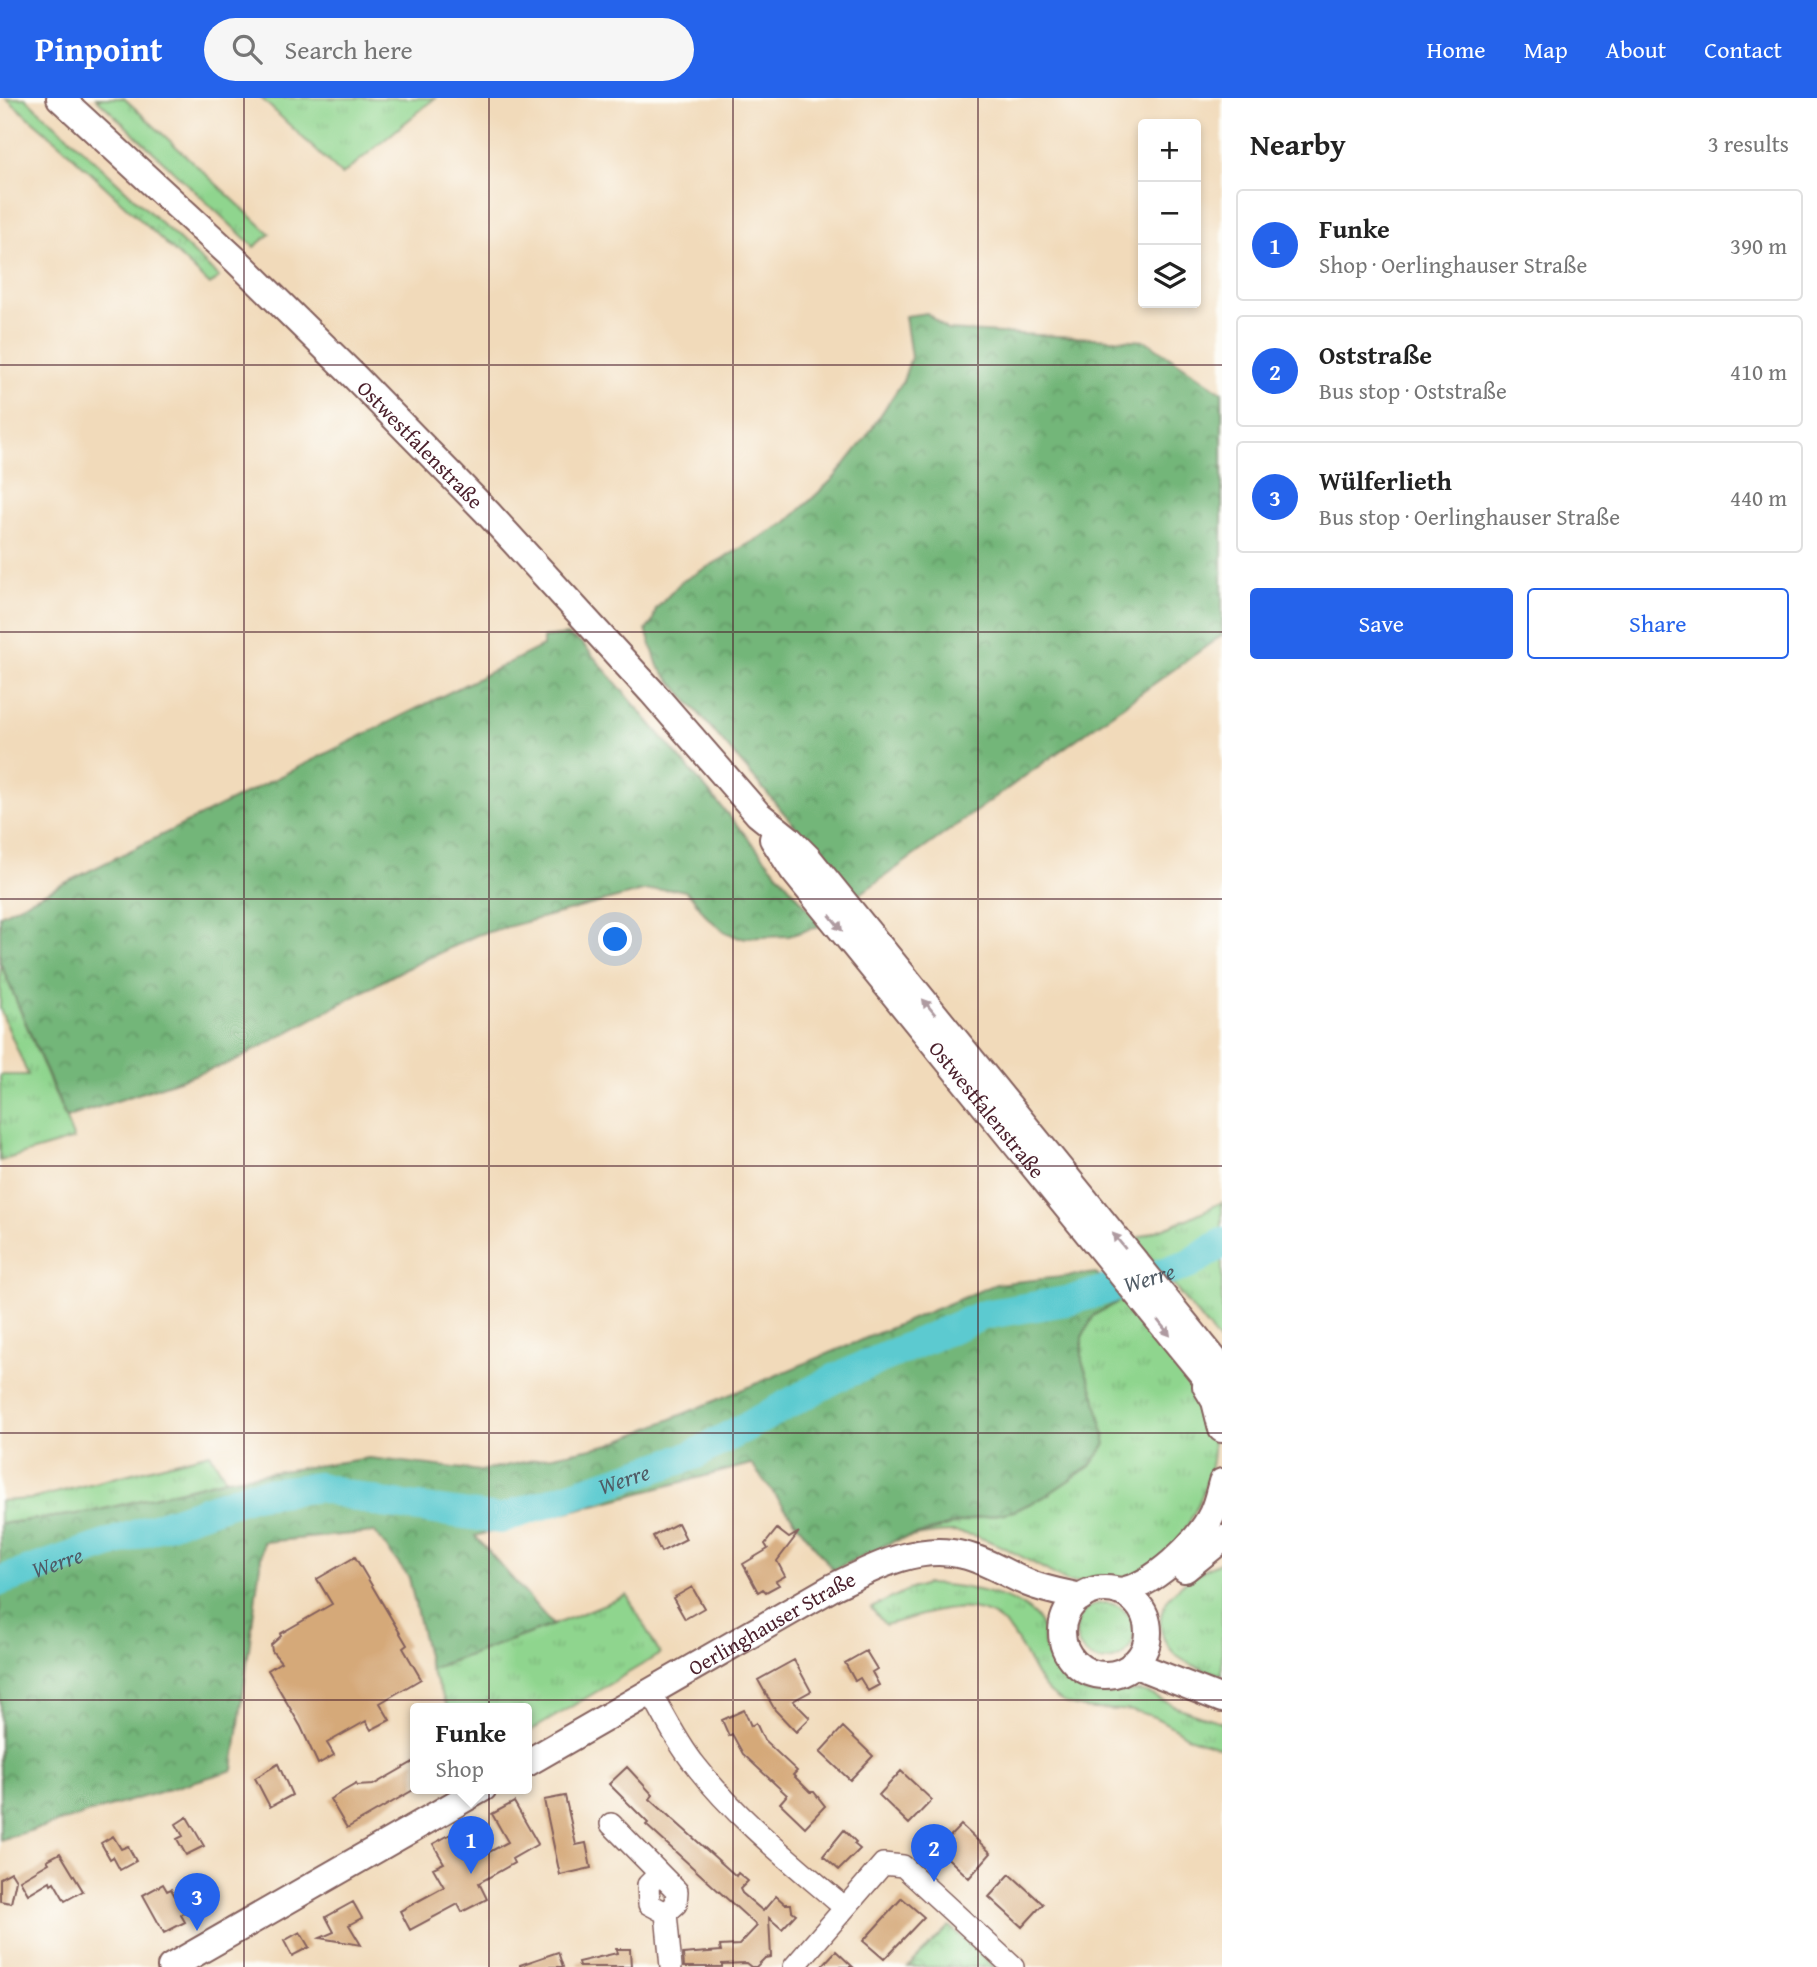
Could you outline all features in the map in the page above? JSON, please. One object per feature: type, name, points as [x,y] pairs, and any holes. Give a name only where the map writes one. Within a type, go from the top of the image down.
[{"type":"main road","name":"Ostwestfalenstraße","points":[[60,98],[237,261],[487,512],[652,692],[758,814],[789,839],[800,864],[1211,1362],[1222,1398]]},
{"type":"main road","points":[[1211,1362],[1215,1401],[1222,1429]]},
{"type":"main road","points":[[1222,1482],[1212,1515],[1202,1530],[1149,1581],[1130,1590],[1093,1591],[1081,1597],[1068,1611],[1062,1632],[1064,1644],[1077,1664],[1100,1674],[1123,1671],[1133,1664],[1142,1654],[1148,1608],[1155,1596],[1222,1539]]},
{"type":"main road","name":"Oerlinghauser Straße","points":[[532,1760],[833,1587],[879,1565],[905,1557],[957,1553],[996,1567],[1030,1584],[1081,1597]]},
{"type":"main road","name":"Oerlinghauser Straße","points":[[1030,1584],[1064,1620]]},
{"type":"main road","points":[[1118,1591],[1130,1597],[1140,1607],[1147,1630],[1180,1681]]},
{"type":"main road","points":[[1133,1664],[1222,1699]]},
{"type":"main road","points":[[171,1967],[473,1794]]},
{"type":"street","points":[[651,1692],[695,1765],[708,1780],[757,1831],[844,1907]]},
{"type":"street","points":[[611,1824],[677,1891],[676,1904],[666,1913],[671,1967]]},
{"type":"street","points":[[794,1967],[883,1864],[903,1866],[1013,1967]]},
{"type":"green space","points":[[6,98],[25,98],[219,277],[210,285],[63,147]]},
{"type":"green space","points":[[96,98],[124,98],[270,234],[254,247]]},
{"type":"green space","points":[[261,98],[435,98],[342,175]]},
{"type":"green space","points":[[927,313],[947,330],[1146,341],[1222,392],[1222,635],[856,897],[658,666],[646,630],[652,623],[656,609],[681,582],[786,523],[834,478],[864,440],[903,381],[911,357],[905,316]]},
{"type":"green space","points":[[566,635],[582,643],[822,925],[789,936],[739,938],[725,932],[707,917],[685,891],[643,891],[477,935],[401,971],[233,1062],[66,1118],[0,962],[0,915],[543,646],[543,638]]},
{"type":"green space","points":[[0,962],[74,1139],[0,1161],[0,1075],[28,1075],[0,1009]]},
{"type":"green space","points":[[1222,1202],[1222,1345],[1135,1239]]},
{"type":"green space","points":[[1096,1273],[1118,1302],[1094,1315],[1082,1337],[1082,1361],[1095,1396],[1106,1444],[1090,1466],[1044,1497],[1014,1511],[969,1520],[894,1541],[833,1570],[751,1464],[475,1536],[553,1625],[430,1669],[409,1578],[375,1532],[263,1542],[233,1770],[0,1840],[0,1524],[92,1512],[226,1479],[369,1458],[481,1471],[611,1444],[996,1284]]},
{"type":"green space","points":[[1120,1300],[1190,1387],[1206,1416],[1213,1444],[1211,1466],[1200,1499],[1183,1532],[1162,1559],[1128,1577],[1068,1582],[997,1544],[967,1534],[938,1533],[894,1541],[969,1520],[1014,1511],[1044,1497],[1090,1466],[1095,1396],[1082,1361],[1082,1337],[1094,1315]]},
{"type":"green space","points":[[210,1453],[226,1479],[92,1512],[0,1524],[0,1501],[32,1499]]},
{"type":"green space","points":[[1222,1561],[1222,1675],[1177,1656],[1164,1640],[1161,1621],[1163,1609],[1177,1588]]},
{"type":"green space","points":[[927,1584],[974,1589],[1009,1599],[1024,1607],[1035,1616],[1042,1628],[1050,1660],[1068,1683],[1092,1694],[1146,1693],[1176,1707],[1222,1722],[1222,1748],[1191,1738],[1149,1715],[1127,1710],[1082,1708],[1060,1700],[1041,1682],[1010,1631],[990,1614],[976,1610],[946,1610],[885,1625],[871,1608]]},
{"type":"green space","points":[[627,1595],[660,1654],[532,1730],[532,1703],[446,1703],[430,1669]]},
{"type":"green space","points":[[1105,1603],[1116,1605],[1129,1616],[1134,1632],[1132,1643],[1121,1656],[1105,1661],[1094,1659],[1081,1648],[1076,1632],[1078,1621],[1089,1608]]},
{"type":"green space","points":[[949,1926],[995,1967],[908,1967]]},
{"type":"building","points":[[678,1523],[686,1539],[661,1552],[653,1536]]},
{"type":"building","points":[[777,1529],[789,1538],[799,1532],[777,1561],[785,1576],[776,1581],[779,1585],[766,1592],[763,1589],[758,1592],[743,1564],[768,1549],[765,1544]]},
{"type":"building","points":[[355,1557],[407,1645],[403,1648],[421,1679],[380,1703],[390,1720],[371,1730],[366,1721],[327,1743],[334,1755],[318,1764],[301,1727],[268,1670],[281,1662],[272,1651],[271,1645],[280,1634],[332,1604],[317,1579]]},
{"type":"building","points":[[692,1587],[704,1608],[685,1619],[673,1598]]},
{"type":"building","points":[[866,1651],[877,1669],[872,1672],[879,1685],[868,1691],[860,1678],[855,1681],[845,1663]]},
{"type":"building","points":[[794,1660],[811,1691],[793,1701],[810,1718],[796,1732],[775,1710],[758,1680]]},
{"type":"building","points":[[744,1710],[751,1726],[756,1723],[764,1740],[797,1771],[793,1775],[810,1792],[814,1792],[825,1806],[805,1827],[780,1803],[787,1795],[743,1754],[732,1734],[729,1736],[722,1720]]},
{"type":"building","points":[[843,1727],[873,1756],[850,1780],[820,1752]]},
{"type":"building","points":[[278,1764],[292,1795],[270,1807],[255,1778]]},
{"type":"building","points":[[410,1764],[410,1792],[347,1828],[330,1799],[356,1784],[373,1785]]},
{"type":"building","points":[[627,1767],[653,1795],[650,1799],[736,1876],[738,1873],[748,1881],[740,1889],[742,1893],[763,1911],[776,1896],[785,1904],[791,1904],[792,1911],[796,1914],[782,1929],[769,1918],[771,1957],[765,1958],[756,1967],[746,1963],[722,1964],[722,1967],[684,1967],[683,1954],[721,1951],[720,1946],[739,1945],[757,1926],[646,1825],[648,1823],[609,1784]]},
{"type":"building","points":[[901,1771],[932,1800],[909,1824],[879,1795]]},
{"type":"building","points":[[565,1796],[576,1845],[586,1843],[591,1868],[560,1875],[544,1800]]},
{"type":"building","points":[[514,1802],[538,1844],[512,1859],[514,1863],[479,1883],[487,1899],[462,1912],[458,1904],[410,1930],[400,1911],[444,1887],[433,1868],[444,1863],[433,1844],[451,1834],[464,1857],[472,1853],[482,1856],[508,1842],[492,1814]]},
{"type":"building","points":[[187,1817],[204,1846],[186,1855],[177,1839],[183,1836],[176,1824]]},
{"type":"building","points":[[961,1825],[991,1853],[969,1878],[938,1849]]},
{"type":"building","points":[[844,1830],[860,1849],[839,1870],[823,1856]]},
{"type":"building","points":[[113,1836],[121,1849],[128,1846],[136,1861],[120,1870],[101,1843]]},
{"type":"building","points":[[60,1853],[83,1891],[65,1901],[54,1882],[51,1884],[50,1881],[28,1894],[20,1880],[49,1863],[47,1860]]},
{"type":"building","points":[[11,1872],[16,1880],[11,1903],[0,1901],[0,1878]]},
{"type":"building","points":[[1010,1874],[1043,1904],[1022,1927],[989,1897]]},
{"type":"building","points":[[163,1884],[167,1891],[171,1889],[184,1913],[181,1915],[185,1922],[164,1933],[143,1895]]},
{"type":"building","points":[[902,1898],[924,1917],[884,1959],[863,1941]]},
{"type":"building","points":[[353,1902],[362,1918],[349,1925],[361,1945],[320,1938],[334,1932],[326,1917]]},
{"type":"building","points":[[300,1932],[309,1947],[292,1956],[284,1941]]},
{"type":"building","points":[[616,1949],[630,1949],[631,1967],[579,1967],[578,1962],[617,1953]]},
{"type":"building","points":[[836,1951],[853,1967],[821,1967]]},
{"type":"building","points":[[558,1952],[563,1967],[520,1967],[520,1965]]},
{"type":"waterway","name":"Werre","points":[[0,1581],[251,1495],[319,1487],[382,1503],[500,1519],[694,1455],[836,1378],[983,1315],[1072,1300],[1188,1265],[1222,1243]]},
{"type":"place","name":"Funke","points":[[471,1874]]},
{"type":"place","name":"Oststraße","points":[[934,1882]]},
{"type":"place","name":"Wülferlieth","points":[[197,1931]]}]
